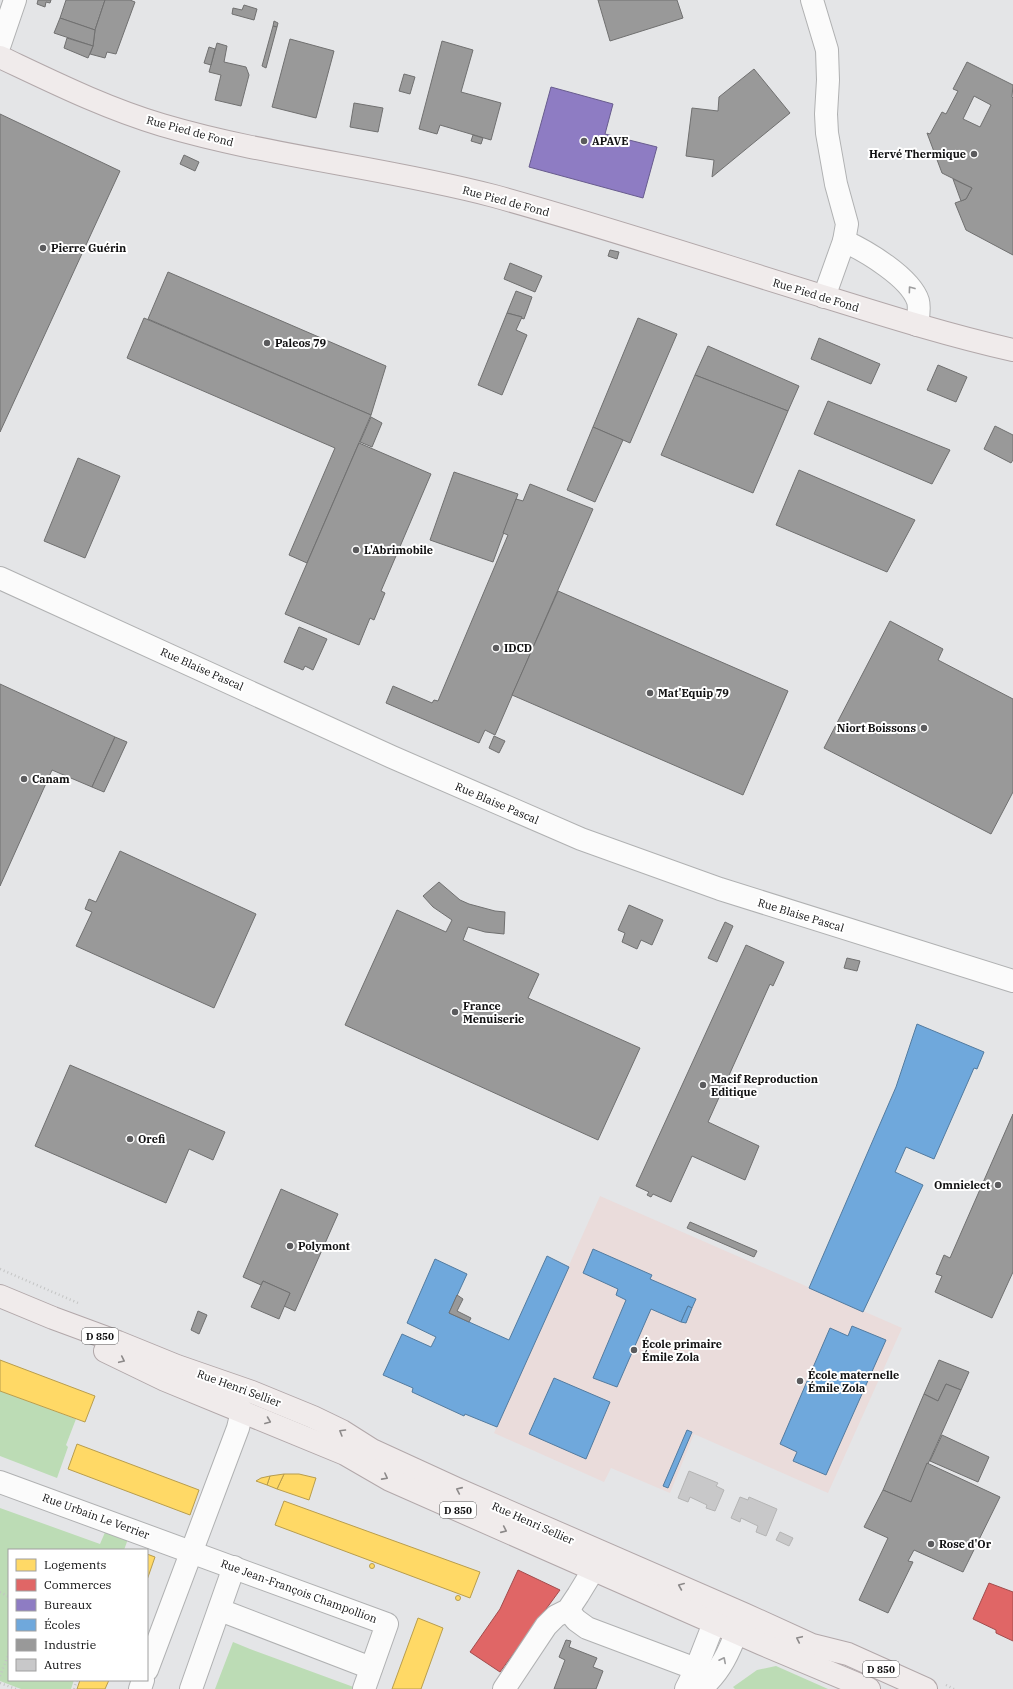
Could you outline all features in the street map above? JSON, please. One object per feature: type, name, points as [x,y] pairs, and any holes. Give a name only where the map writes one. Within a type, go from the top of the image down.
[{"type":"main road","name":"Rue Pied de Fond","points":[[0,57],[92,100],[161,125],[243,146],[447,185],[497,197],[917,325],[1013,350]]},
{"type":"main road","name":"Rue Henri Sellier","points":[[0,1296],[176,1366],[252,1392],[313,1417],[342,1431],[372,1450],[457,1489],[596,1560]]},
{"type":"main road","name":"Rue Henri Sellier","points":[[53,1318],[110,1354],[165,1380],[345,1454],[390,1480],[596,1560],[718,1613],[869,1689]]},
{"type":"main road","name":"Rue Henri Sellier","points":[[740,1623],[812,1645],[848,1654],[926,1689]]},
{"type":"street","points":[[0,44],[15,0]]},
{"type":"street","points":[[812,0],[827,50],[827,133],[836,184],[846,224],[844,241],[824,297]]},
{"type":"street","points":[[844,241],[860,248],[880,260],[907,284],[918,302],[917,325]]},
{"type":"street","name":"Rue Blaise Pascal","points":[[0,578],[392,757],[581,838],[720,889],[1013,981]]},
{"type":"street","points":[[148,1667],[238,1428],[242,1411]]},
{"type":"street","name":"Rue Urbain Le Verrier","points":[[0,1482],[191,1551]]},
{"type":"street","name":"Rue Jean-François Champollion","points":[[191,1551],[388,1624],[364,1689]]},
{"type":"street","points":[[504,1689],[546,1626],[556,1616],[568,1610],[589,1577],[596,1560]]},
{"type":"street","points":[[191,1689],[234,1567]]},
{"type":"street","points":[[220,1610],[371,1668]]},
{"type":"street","points":[[568,1610],[576,1620],[587,1628],[698,1679],[713,1678],[740,1623]]},
{"type":"street","points":[[686,1689],[698,1679],[718,1613]]},
{"type":"path","points":[[0,1676],[8,1656]]},
{"type":"path","points":[[0,1683],[16,1689]]},
{"type":"shaded area","name":"École primaire Émile Zola","points":[[600,1196],[902,1328],[828,1493],[694,1434],[670,1493],[611,1468],[604,1482],[494,1433]]},
{"type":"green space","points":[[0,1391],[76,1419],[66,1445],[68,1447],[57,1478],[0,1456]]},
{"type":"green space","points":[[0,1508],[100,1544],[106,1530],[128,1539],[124,1549],[8,1549],[8,1681],[74,1681],[71,1689],[21,1689],[0,1681]]},
{"type":"green space","points":[[233,1642],[250,1649],[359,1689],[215,1689]]},
{"type":"green space","points":[[776,1666],[828,1689],[735,1689],[733,1687],[757,1670]]},
{"type":"building: Logements","points":[[0,1360],[95,1396],[85,1422],[0,1391]]},
{"type":"building: Logements","points":[[77,1444],[199,1490],[190,1515],[68,1469]]},
{"type":"building: Logements","points":[[284,1474],[299,1474],[316,1478],[309,1500],[277,1489]]},
{"type":"building: Logements","points":[[284,1474],[277,1489],[267,1485],[270,1476]]},
{"type":"building: Logements","points":[[270,1476],[267,1485],[256,1481],[261,1478]]},
{"type":"building: Logements","points":[[284,1501],[480,1572],[470,1598],[275,1525]]},
{"type":"building: Logements","points":[[148,1554],[155,1557],[148,1577]]},
{"type":"building: Logements","points":[[372,1563],[375,1566],[372,1569],[369,1566]]},
{"type":"building: Logements","points":[[458,1595],[461,1598],[458,1601],[455,1598]]},
{"type":"building: Logements","points":[[418,1618],[443,1628],[421,1689],[392,1689]]},
{"type":"building: Logements","points":[[80,1681],[109,1681],[105,1689],[77,1689]]},
{"type":"building: Commerces","points":[[518,1570],[560,1590],[500,1672],[470,1652],[500,1609]]},
{"type":"building: Commerces","points":[[989,1583],[1013,1592],[1013,1641],[996,1633],[996,1630],[973,1619]]},
{"type":"building: Bureaux","name":"APAVE","points":[[551,87],[613,104],[605,134],[657,147],[643,198],[529,167]]},
{"type":"building: Écoles","points":[[917,1024],[984,1052],[977,1069],[974,1068],[934,1159],[906,1147],[895,1172],[923,1185],[863,1312],[809,1288],[896,1087]]},
{"type":"building: Écoles","points":[[593,1249],[652,1275],[650,1279],[696,1299],[692,1308],[688,1306],[681,1322],[651,1309],[617,1387],[593,1378],[626,1300],[616,1295],[618,1289],[583,1273]]},
{"type":"building: Écoles","points":[[547,1256],[569,1267],[497,1427],[465,1414],[464,1416],[412,1392],[413,1388],[383,1375],[402,1334],[431,1347],[436,1337],[407,1323],[435,1259],[467,1274],[449,1313],[509,1340]]},
{"type":"building: Écoles","points":[[688,1306],[692,1308],[686,1323],[681,1322]]},
{"type":"building: Écoles","points":[[852,1326],[886,1340],[826,1475],[793,1461],[797,1452],[780,1444],[830,1328],[848,1336]]},
{"type":"building: Écoles","points":[[554,1378],[610,1402],[586,1459],[529,1434]]},
{"type":"building: Écoles","points":[[687,1430],[692,1432],[668,1488],[663,1486]]},
{"type":"building: Industrie","points":[[38,0],[51,0],[50,3],[46,2],[45,7],[37,4]]},
{"type":"building: Industrie","points":[[66,0],[105,0],[95,30],[60,18]]},
{"type":"building: Industrie","points":[[105,0],[130,0],[135,2],[116,54],[107,52],[105,58],[90,54],[93,46],[95,30]]},
{"type":"building: Industrie","points":[[598,0],[677,0],[683,18],[610,41]]},
{"type":"building: Industrie","points":[[244,5],[257,9],[254,20],[232,14],[233,8],[242,10]]},
{"type":"building: Industrie","points":[[60,18],[95,30],[93,46],[54,33]]},
{"type":"building: Industrie","points":[[274,21],[278,23],[277,27],[273,26]]},
{"type":"building: Industrie","points":[[273,26],[277,27],[266,68],[262,66]]},
{"type":"building: Industrie","points":[[67,38],[93,46],[88,58],[64,48]]},
{"type":"building: Industrie","points":[[290,39],[334,51],[316,118],[272,107]]},
{"type":"building: Industrie","points":[[442,41],[473,50],[461,92],[501,103],[491,140],[440,125],[437,134],[419,129]]},
{"type":"building: Industrie","points":[[217,43],[227,46],[224,62],[246,67],[249,75],[241,106],[215,100],[221,75],[209,72]]},
{"type":"building: Industrie","points":[[209,47],[215,49],[211,65],[204,63]]},
{"type":"building: Industrie","name":"Hervé Thermique","points":[[967,62],[1013,85],[1013,255],[966,230],[955,203],[966,199],[972,188],[942,173],[927,133],[930,134],[942,112],[946,114],[958,91],[953,89]],"holes":[[[974,96],[991,105],[980,127],[963,119]]]},
{"type":"building: Industrie","points":[[754,69],[790,113],[712,177],[714,160],[686,156],[692,108],[718,111],[719,97]]},
{"type":"building: Industrie","points":[[404,74],[415,77],[410,94],[399,91]]},
{"type":"building: Industrie","points":[[354,103],[383,108],[378,132],[350,127]]},
{"type":"building: Industrie","name":"Pierre Guérin","points":[[0,114],[120,171],[0,432]]},
{"type":"building: Industrie","points":[[473,135],[483,138],[481,144],[471,141]]},
{"type":"building: Industrie","points":[[184,155],[199,162],[195,171],[180,164]]},
{"type":"building: Industrie","points":[[953,179],[972,188],[966,199],[961,201]]},
{"type":"building: Industrie","points":[[610,250],[619,252],[617,259],[608,256]]},
{"type":"building: Industrie","points":[[510,263],[542,276],[535,292],[504,279]]},
{"type":"building: Industrie","name":"Paleos 79","points":[[168,272],[386,366],[371,415],[148,319]]},
{"type":"building: Industrie","points":[[516,291],[532,297],[524,319],[521,318],[522,317],[507,313]]},
{"type":"building: Industrie","points":[[507,313],[522,317],[516,330],[527,335],[502,395],[478,385]]},
{"type":"building: Industrie","points":[[144,318],[371,415],[307,563],[289,555],[335,448],[127,358]]},
{"type":"building: Industrie","points":[[638,318],[677,334],[630,443],[593,427]]},
{"type":"building: Industrie","points":[[819,338],[880,364],[871,384],[811,359]]},
{"type":"building: Industrie","points":[[708,346],[799,386],[788,411],[695,375]]},
{"type":"building: Industrie","points":[[938,365],[967,377],[956,402],[927,390]]},
{"type":"building: Industrie","points":[[695,375],[788,411],[753,493],[661,455]]},
{"type":"building: Industrie","points":[[828,401],[950,450],[932,484],[814,434]]},
{"type":"building: Industrie","points":[[371,417],[382,423],[372,447],[360,442]]},
{"type":"building: Industrie","points":[[995,426],[1013,435],[1013,460],[1011,463],[984,449]]},
{"type":"building: Industrie","points":[[593,427],[623,440],[595,502],[567,490]]},
{"type":"building: Industrie","name":"L'Abrimobile","points":[[359,443],[431,474],[381,591],[385,593],[374,620],[370,618],[359,645],[285,614]]},
{"type":"building: Industrie","points":[[78,458],[120,476],[85,558],[44,541]]},
{"type":"building: Industrie","points":[[799,470],[915,520],[887,572],[776,525]]},
{"type":"building: Industrie","points":[[454,472],[518,494],[493,562],[430,540]]},
{"type":"building: Industrie","name":"IDCD","points":[[530,484],[593,509],[495,735],[485,730],[479,743],[386,703],[393,686],[432,703],[434,700],[438,701],[508,535],[503,533],[516,499],[523,501]]},
{"type":"building: Industrie","name":"Mat'Equip 79","points":[[558,591],[788,691],[743,795],[512,695]]},
{"type":"building: Industrie","name":"Niort Boissons","points":[[890,621],[943,649],[938,660],[1013,699],[1013,792],[991,834],[824,748]]},
{"type":"building: Industrie","points":[[299,627],[327,639],[313,670],[305,666],[303,670],[284,662]]},
{"type":"building: Industrie","name":"Canam","points":[[0,684],[115,737],[92,787],[52,770],[0,886]]},
{"type":"building: Industrie","points":[[494,736],[505,741],[499,753],[489,748]]},
{"type":"building: Industrie","points":[[115,737],[127,742],[104,792],[92,787]]},
{"type":"building: Industrie","points":[[120,851],[256,914],[214,1008],[76,946],[92,912],[85,909],[89,899],[96,902]]},
{"type":"building: Industrie","name":"France Menuiserie","points":[[439,882],[460,900],[495,911],[505,912],[504,934],[485,932],[468,927],[463,940],[539,974],[528,998],[640,1048],[598,1140],[345,1025],[397,910],[446,932],[452,920],[433,907],[423,896]]},
{"type":"building: Industrie","points":[[629,905],[663,920],[652,945],[641,940],[637,949],[622,942],[625,933],[618,930]]},
{"type":"building: Industrie","points":[[725,922],[733,926],[717,962],[708,958]]},
{"type":"building: Industrie","name":"Macif Reproduction Editique","points":[[746,945],[784,962],[773,986],[770,984],[708,1122],[759,1146],[745,1180],[692,1156],[671,1202],[653,1194],[651,1197],[647,1195],[649,1192],[636,1186]]},
{"type":"building: Industrie","points":[[847,958],[860,961],[857,971],[844,968]]},
{"type":"building: Industrie","name":"Orefi","points":[[70,1065],[225,1132],[213,1160],[189,1149],[166,1203],[35,1146]]},
{"type":"building: Industrie","name":"Omnielect","points":[[1013,1114],[1013,1272],[992,1318],[935,1292],[942,1276],[936,1274],[944,1255],[950,1258]]},
{"type":"building: Industrie","name":"Polymont","points":[[281,1189],[338,1214],[295,1311],[284,1306],[290,1293],[263,1281],[261,1285],[243,1277]]},
{"type":"building: Industrie","points":[[690,1222],[757,1251],[754,1257],[687,1228]]},
{"type":"building: Industrie","points":[[263,1281],[290,1293],[279,1319],[251,1307]]},
{"type":"building: Industrie","points":[[457,1295],[463,1299],[457,1311],[471,1318],[469,1322],[449,1313]]},
{"type":"building: Industrie","points":[[198,1311],[207,1315],[199,1334],[191,1330]]},
{"type":"building: Industrie","points":[[939,1360],[969,1372],[961,1390],[946,1384],[938,1401],[924,1394]]},
{"type":"building: Industrie","points":[[946,1384],[961,1390],[911,1502],[883,1490],[924,1394],[938,1401]]},
{"type":"building: Industrie","points":[[942,1435],[989,1457],[978,1482],[930,1461]]},
{"type":"building: Industrie","name":"Rose d'Or","points":[[927,1463],[1000,1497],[963,1572],[914,1550],[908,1561],[913,1562],[888,1613],[859,1600],[888,1538],[864,1527],[883,1490],[911,1502]]},
{"type":"building: Industrie","points":[[566,1640],[571,1641],[569,1647],[597,1658],[593,1667],[603,1671],[596,1689],[554,1689],[565,1660],[559,1657]]},
{"type":"building: Autres","points":[[689,1471],[718,1483],[716,1486],[724,1490],[715,1511],[706,1508],[707,1505],[690,1497],[688,1502],[678,1498]]},
{"type":"building: Autres","points":[[740,1497],[748,1500],[749,1497],[777,1509],[766,1536],[756,1532],[758,1526],[741,1518],[740,1522],[731,1518]]},
{"type":"building: Autres","points":[[780,1532],[793,1538],[789,1546],[776,1540]]},
{"type":"place","name":"APAVE","points":[[584,141]]},
{"type":"place","name":"Hervé Thermique","points":[[974,154]]},
{"type":"place","name":"Pierre Guérin","points":[[43,248]]},
{"type":"place","name":"Paleos 79","points":[[267,343]]},
{"type":"place","name":"L'Abrimobile","points":[[356,550]]},
{"type":"place","name":"IDCD","points":[[496,648]]},
{"type":"place","name":"Mat'Equip 79","points":[[650,693]]},
{"type":"place","name":"Niort Boissons","points":[[924,728]]},
{"type":"place","name":"Canam","points":[[24,779]]},
{"type":"place","name":"France Menuiserie","points":[[455,1012]]},
{"type":"place","name":"Macif Reproduction Editique","points":[[703,1085]]},
{"type":"place","name":"Orefi","points":[[130,1139]]},
{"type":"place","name":"Omnielect","points":[[998,1185]]},
{"type":"place","name":"Polymont","points":[[290,1246]]},
{"type":"place","name":"École primaire Émile Zola","points":[[634,1350]]},
{"type":"place","name":"École maternelle Émile Zola","points":[[800,1381]]},
{"type":"place","name":"Rose d'Or","points":[[931,1544]]}]
